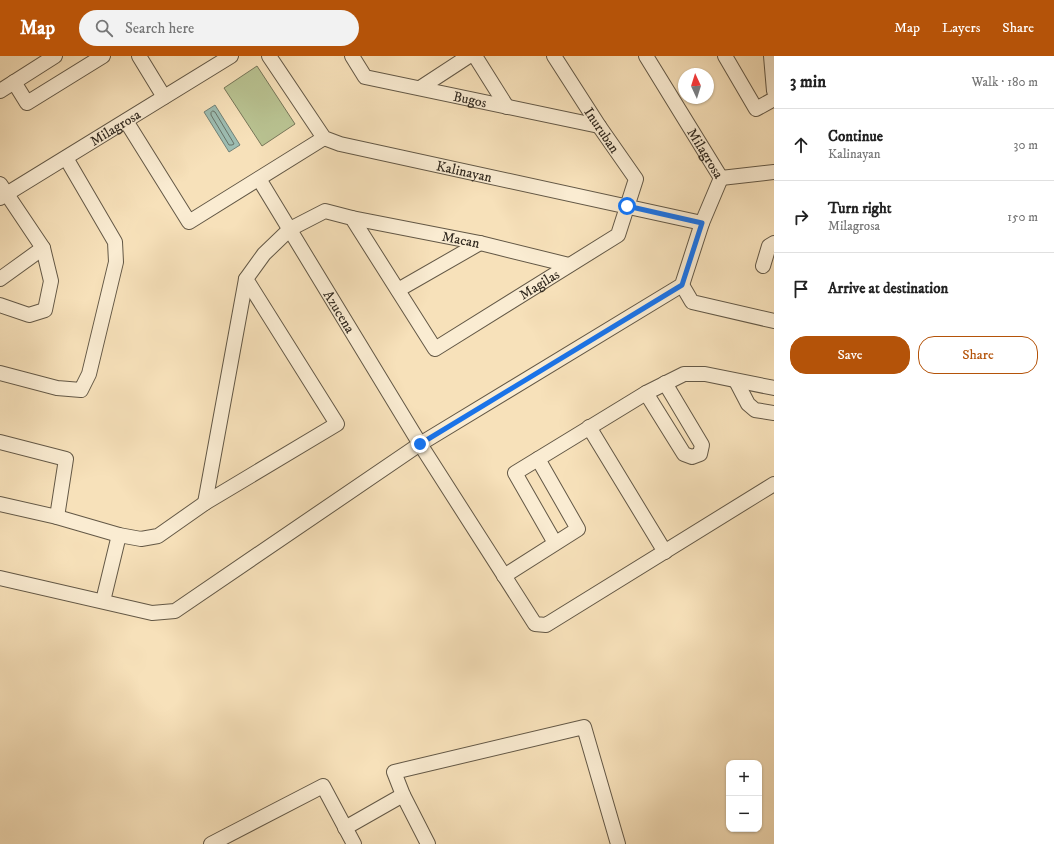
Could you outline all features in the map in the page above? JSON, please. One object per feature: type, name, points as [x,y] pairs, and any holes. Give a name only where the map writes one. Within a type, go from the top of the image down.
[{"type":"street","points":[[0,91],[55,56]]},
{"type":"street","points":[[14,82],[27,103],[103,56]]},
{"type":"street","points":[[139,56],[164,98]]},
{"type":"street","points":[[126,121],[189,222],[324,138],[269,56]]},
{"type":"street","name":"Bugos","points":[[352,56],[365,76],[599,126]]},
{"type":"street","points":[[420,88],[469,56]]},
{"type":"street","points":[[475,56],[507,107]]},
{"type":"street","name":"Inuruban","points":[[554,56],[599,126],[636,179],[627,206]]},
{"type":"street","name":"Milagrosa","points":[[646,56],[721,178],[702,223],[682,285]]},
{"type":"street","points":[[725,56],[756,109],[774,99]]},
{"type":"street","points":[[771,56],[774,91]]},
{"type":"street","name":"Milagrosa","points":[[2,192],[66,158],[164,98],[222,58]]},
{"type":"street","name":"Kalinayan","points":[[324,138],[340,144],[702,223]]},
{"type":"street","points":[[0,374],[57,388],[81,390],[89,374],[116,262],[115,242],[66,158]]},
{"type":"street","points":[[721,178],[774,172]]},
{"type":"street","name":"Azucena","points":[[259,179],[420,444],[535,624],[546,625],[665,552]]},
{"type":"street","points":[[0,305],[29,316],[45,310],[51,281],[43,248],[2,192]]},
{"type":"street","name":"Magilas","points":[[398,290],[435,349],[618,235],[627,206]]},
{"type":"street","name":"Macan","points":[[246,279],[264,254],[290,229],[325,211],[352,218],[480,243],[569,265]]},
{"type":"street","points":[[352,218],[398,290],[480,243]]},
{"type":"street","points":[[768,260],[769,246],[774,243]]},
{"type":"street","points":[[0,279],[43,248]]},
{"type":"street","points":[[0,504],[57,517],[119,535],[141,539],[158,536],[205,503],[337,424],[246,279]]},
{"type":"street","points":[[205,503],[246,279]]},
{"type":"street","points":[[0,578],[152,613],[175,612],[420,444],[682,285],[692,302],[774,321]]},
{"type":"street","points":[[555,543],[515,473],[646,393],[684,374],[705,374],[774,388]]},
{"type":"street","points":[[736,381],[748,404],[755,410],[774,413]]},
{"type":"street","points":[[646,393],[684,454],[692,457],[700,454],[702,445],[665,383]]},
{"type":"street","points":[[589,427],[665,552],[774,484]]},
{"type":"street","points":[[0,442],[66,459],[57,517]]},
{"type":"street","points":[[504,576],[578,529],[538,459]]},
{"type":"street","points":[[103,601],[119,535]]},
{"type":"street","points":[[428,844],[403,795],[394,772],[584,727],[618,844]]},
{"type":"street","points":[[211,844],[323,786],[354,844]]},
{"type":"street","points":[[345,828],[403,795]]},
{"type":"green space","points":[[257,66],[295,124],[262,146],[224,88]]},
{"type":"water","points":[[215,105],[240,145],[229,152],[204,112]]},
{"type":"route","points":[[420,444],[682,285],[702,223],[627,206]]}]
